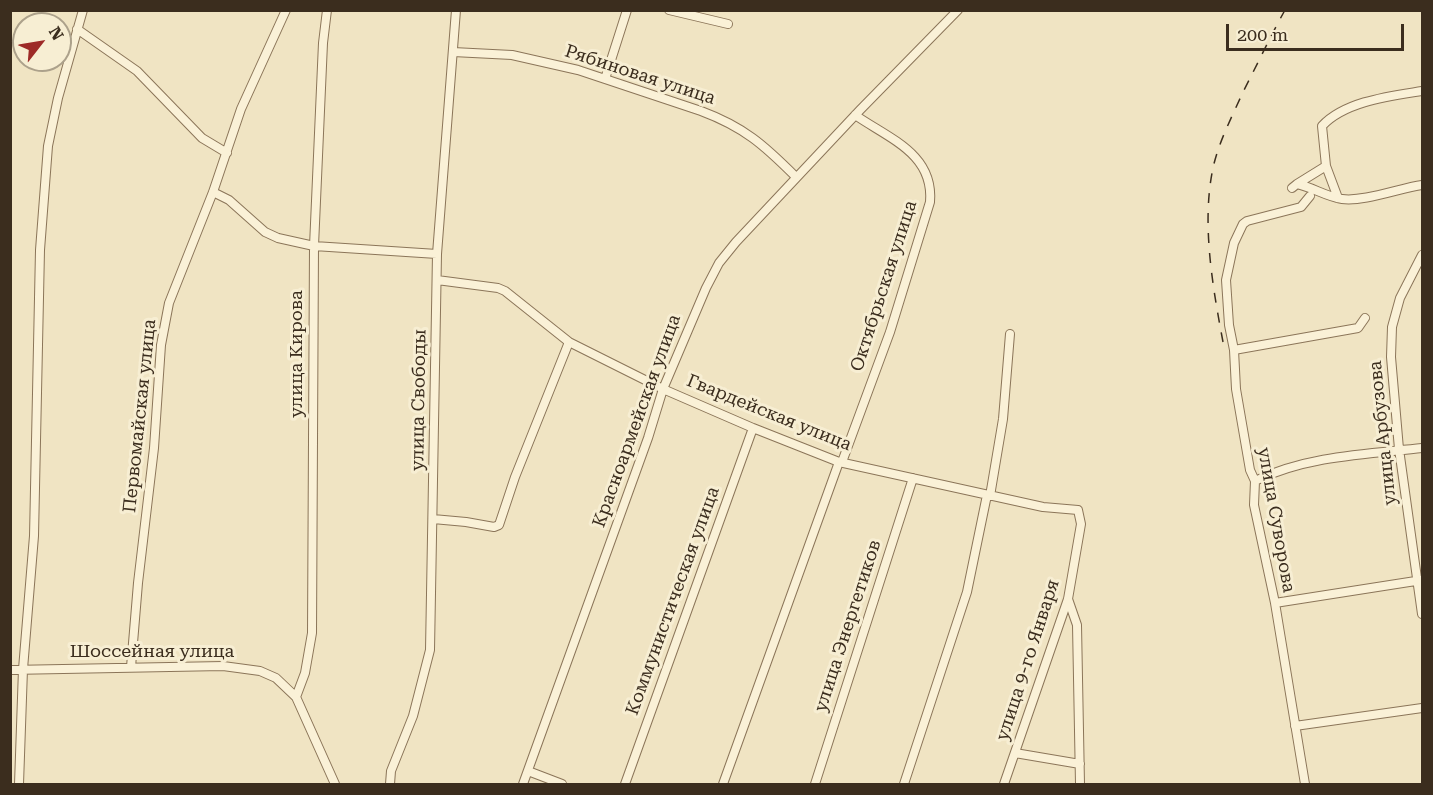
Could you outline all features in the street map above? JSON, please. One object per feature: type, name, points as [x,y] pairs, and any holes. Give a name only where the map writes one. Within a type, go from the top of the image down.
[{"type":"street","points":[[19,784],[23,669],[34,536],[40,250],[48,146],[58,98],[83,10]]},
{"type":"street","name":"Первомайская улица","points":[[131,668],[161,345],[169,303],[213,192],[241,109],[286,10]]},
{"type":"street","name":"улица Кирова","points":[[296,697],[305,673],[312,633],[314,246],[323,43],[327,10]]},
{"type":"street","name":"улица Свободы","points":[[390,784],[391,771],[413,716],[430,650],[437,254],[456,10]]},
{"type":"street","points":[[605,79],[627,10]]},
{"type":"street","points":[[669,10],[728,24]]},
{"type":"street","name":"Красноармейская улица","points":[[523,784],[648,438],[663,388],[719,263],[796,177],[958,10]]},
{"type":"street","points":[[77,29],[137,71],[202,138],[227,153]]},
{"type":"street","name":"Рябиновая улица","points":[[453,52],[512,55],[578,70],[720,118],[754,137],[796,177]]},
{"type":"street","points":[[1338,198],[1326,166],[1322,126],[1332,118],[1366,101],[1422,91]]},
{"type":"street","name":"Октябрьская улица","points":[[723,784],[890,332],[930,202],[926,172],[912,154],[855,115]]},
{"type":"street","points":[[1326,166],[1294,186],[1338,198],[1360,198],[1422,185]]},
{"type":"street","points":[[213,192],[229,200],[271,235],[293,242],[314,246],[437,254]]},
{"type":"street","name":"улица Суворова","points":[[1305,784],[1275,603],[1254,505],[1255,481],[1250,470],[1236,389],[1226,280],[1239,231],[1247,221],[1301,207],[1310,196]]},
{"type":"street","name":"улица Арбузова","points":[[1422,255],[1400,298],[1392,327],[1390,357],[1399,449],[1420,580],[1422,614]]},
{"type":"street","name":"Гвардейская улица","points":[[437,280],[489,286],[505,291],[569,342],[663,388],[753,428],[841,462],[1043,507],[1078,510]]},
{"type":"street","points":[[1234,350],[1358,328],[1365,318]]},
{"type":"street","points":[[904,784],[967,592],[1003,419],[1010,334]]},
{"type":"street","points":[[433,519],[495,527],[499,525],[515,477],[569,342]]},
{"type":"street","name":"Коммунистическая улица","points":[[626,784],[753,428]]},
{"type":"street","points":[[1255,481],[1269,474],[1314,463],[1399,449],[1422,448]]},
{"type":"street","name":"улица Энергетиков","points":[[815,784],[913,478]]},
{"type":"street","name":"улица 9-го Января","points":[[1004,784],[1068,598],[1081,524],[1078,510]]},
{"type":"street","points":[[1275,603],[1420,580]]},
{"type":"street","points":[[1068,598],[1077,625],[1080,784]]},
{"type":"street","name":"Шоссейная улица","points":[[10,670],[224,666],[260,671],[276,678],[296,697],[335,784]]},
{"type":"street","points":[[1295,726],[1422,708]]},
{"type":"street","points":[[1015,753],[1080,764]]},
{"type":"street","points":[[528,771],[562,784]]},
{"type":"railway","points":[[1223,342],[1212,279],[1208,236],[1212,173],[1217,152],[1229,122],[1285,10]]}]
